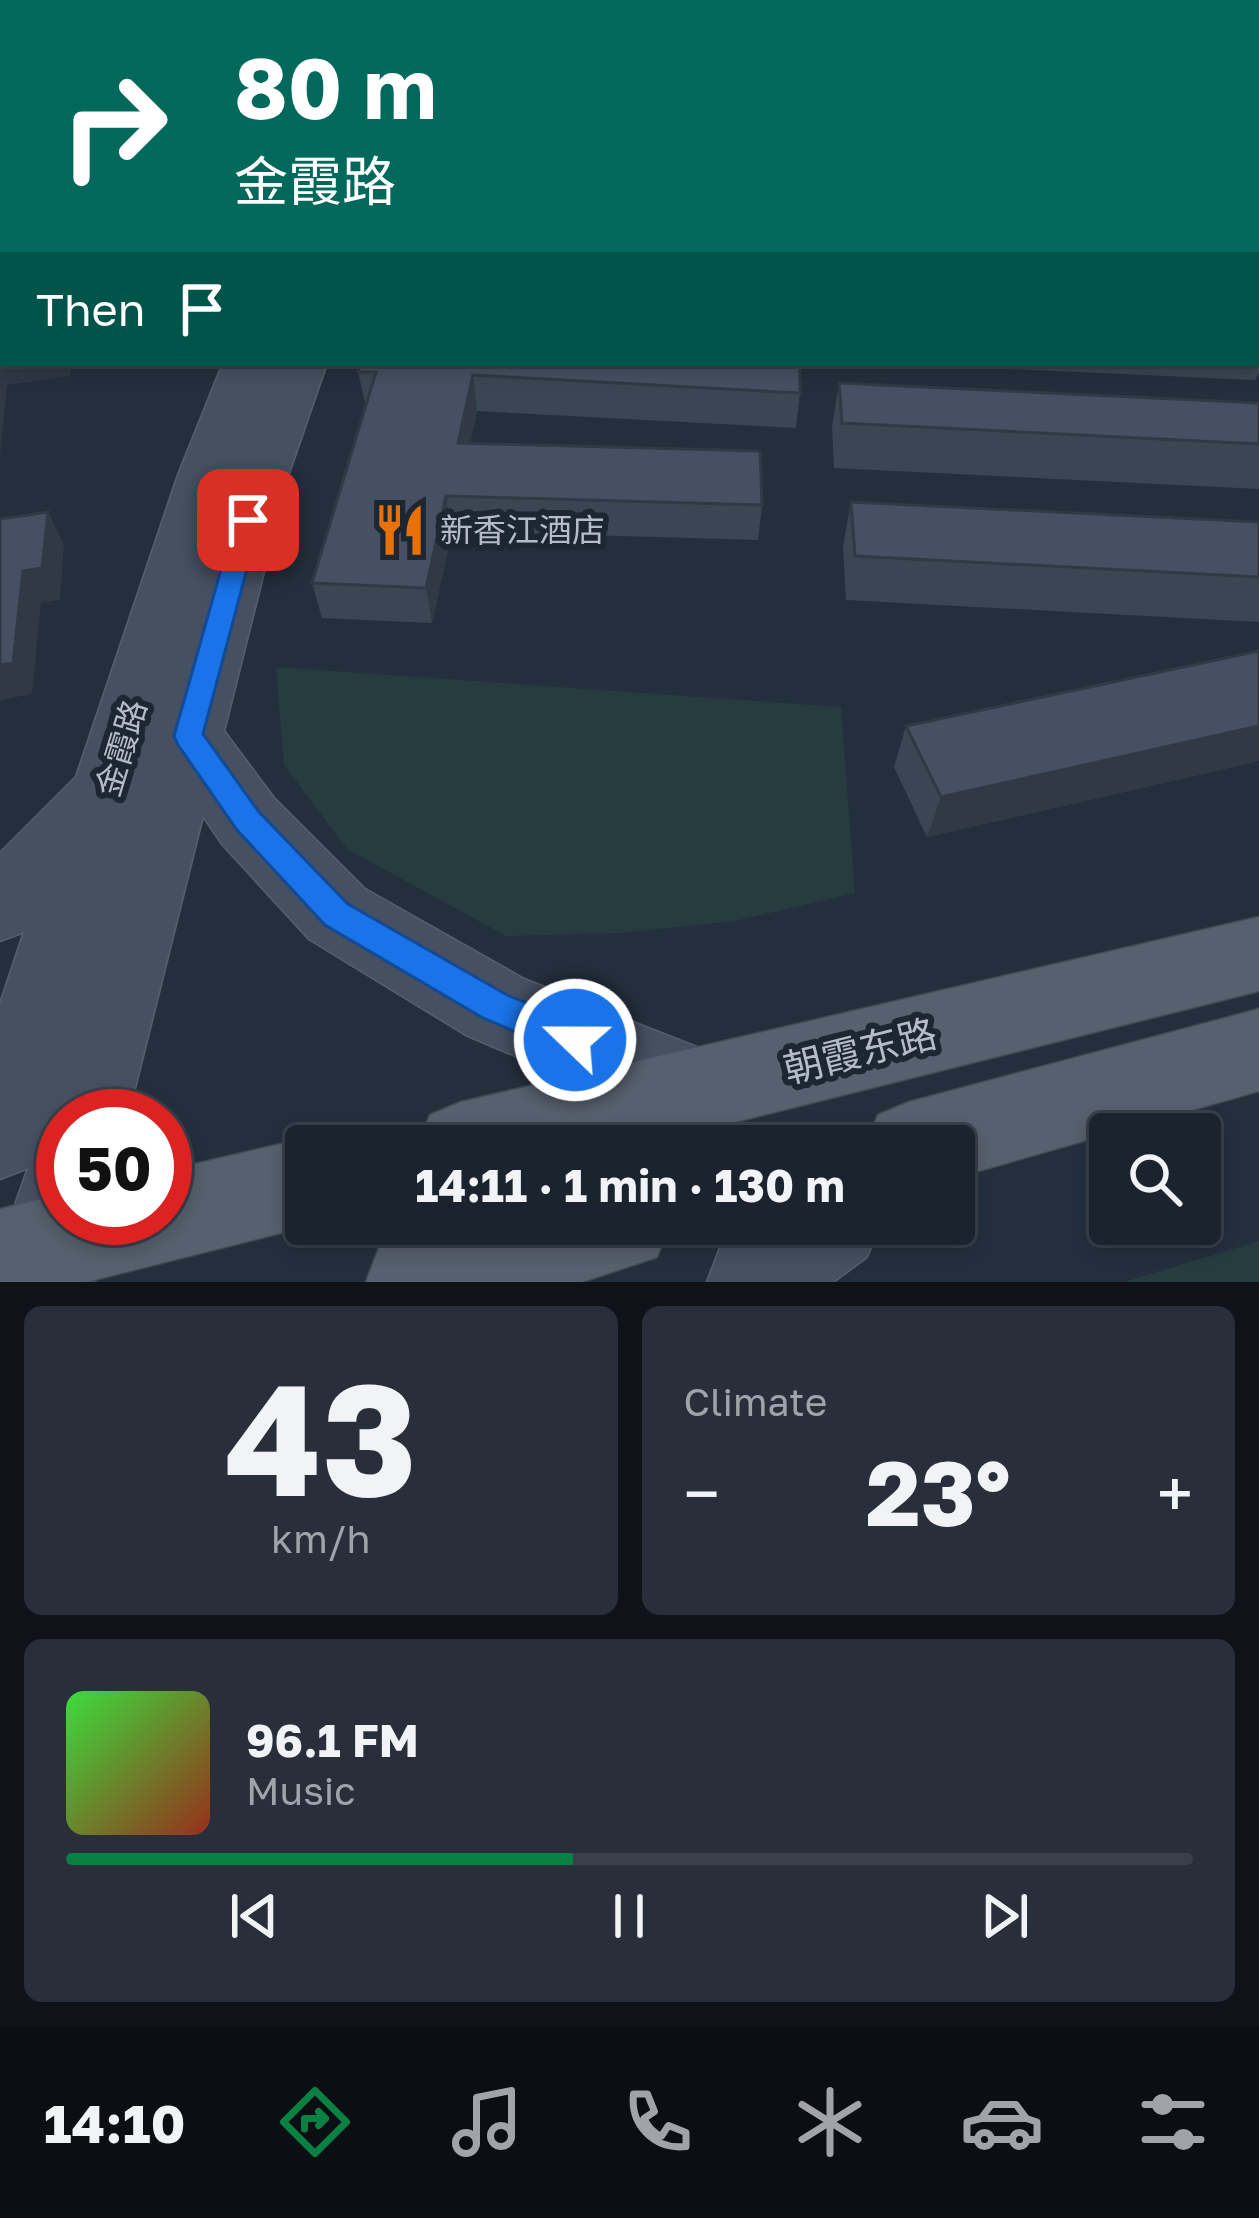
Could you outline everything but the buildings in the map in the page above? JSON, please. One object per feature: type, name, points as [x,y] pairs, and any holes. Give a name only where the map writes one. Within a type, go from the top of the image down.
[{"type":"main road","name":"金霞路","points":[[0,1135],[207,475],[249,366]]},
{"type":"main road","name":"金霞路","points":[[91,1089],[259,476],[299,366]]},
{"type":"main road","points":[[188,736],[248,821],[337,914],[495,1007],[696,1090]]},
{"type":"main road","points":[[0,905],[108,789]]},
{"type":"main road","name":"朝霞东路","points":[[549,1125],[1259,954]]},
{"type":"main road","points":[[975,1131],[1259,1050]]},
{"type":"main road","points":[[192,1210],[285,1188]]},
{"type":"main road","points":[[412,1282],[547,1245]]},
{"type":"main road","points":[[754,1282],[805,1245]]},
{"type":"green space","points":[[276,667],[841,707],[855,893],[735,921],[621,933],[506,936],[347,849],[284,765]]},
{"type":"green space","points":[[1259,1241],[1259,1282],[1124,1282]]},
{"type":"place","name":"新香江酒店","points":[[400,530]]},
{"type":"route","points":[[248,520],[188,736],[248,821],[337,914],[495,1007],[575,1040]]}]
